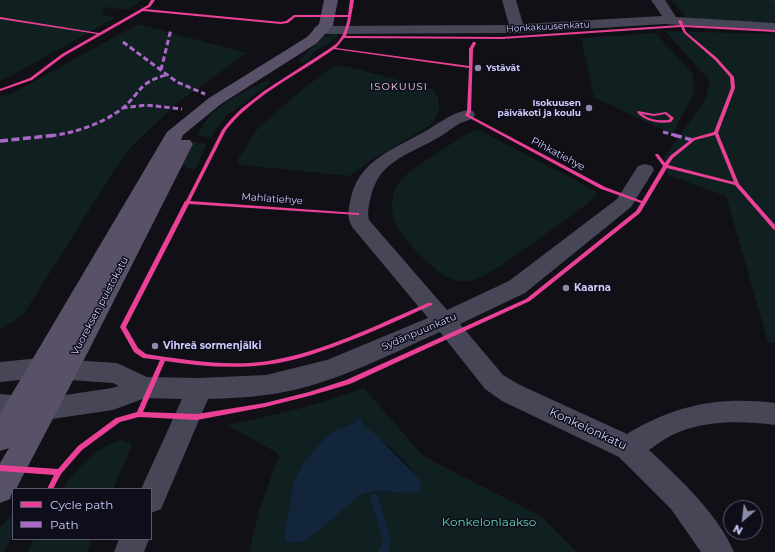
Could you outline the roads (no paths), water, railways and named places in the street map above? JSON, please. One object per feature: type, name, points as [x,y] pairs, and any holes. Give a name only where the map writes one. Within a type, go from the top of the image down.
[{"type":"main road","name":"Vuoreksen puistokatu","points":[[0,439],[9,406],[40,368],[176,132],[215,102],[305,45],[326,25],[331,0]]},
{"type":"main road","points":[[316,5],[314,16],[315,25],[320,30]]},
{"type":"main road","name":"Vuoreksen puistokatu","points":[[0,490],[67,369],[187,139],[194,119]]},
{"type":"street","points":[[509,0],[517,29]]},
{"type":"street","points":[[658,0],[672,21]]},
{"type":"street","name":"Honkakuusenkatu","points":[[320,30],[517,29],[672,21],[775,27]]},
{"type":"street","name":"Konkelonkatu","points":[[466,115],[456,118],[430,135],[388,158],[374,168],[362,186],[358,214],[360,223],[409,278],[494,382],[511,393],[629,448],[681,499],[719,552]]},
{"type":"street","name":"Sydänpuunkatu","points":[[9,406],[45,409],[113,399],[144,387],[198,389],[266,385],[300,378],[356,360],[444,322],[517,287],[624,203],[645,170]]},
{"type":"street","name":"Sydänpuunkatu","points":[[0,372],[40,368],[117,373],[144,387]]},
{"type":"street","points":[[152,497],[198,389]]},
{"type":"street","points":[[629,448],[669,424],[715,413],[759,412],[775,414]]},
{"type":"street","points":[[129,552],[134,540]]},
{"type":"water","points":[[358,418],[361,420],[363,425],[374,433],[419,479],[421,486],[420,490],[404,493],[381,491],[365,494],[350,503],[313,535],[294,543],[286,541],[284,537],[294,481],[301,467],[316,447],[328,436],[337,429],[349,425]]},
{"type":"waterway","points":[[772,0],[775,3]]},
{"type":"waterway","points":[[374,497],[387,542],[385,550],[381,552]]},
{"type":"place","name":"Ystävät","points":[[478,68]]},
{"type":"place","name":"Isokuusen päiväkoti ja koulu","points":[[589,108]]},
{"type":"place","name":"Kaarna","points":[[566,288]]},
{"type":"place","name":"Vihreä sormenjälki","points":[[155,346]]},
{"type":"district","name":"ISOKUUSI","points":[[399,87]]},
{"type":"park label","name":"Konkelonlaakso","points":[[489,522]]}]
